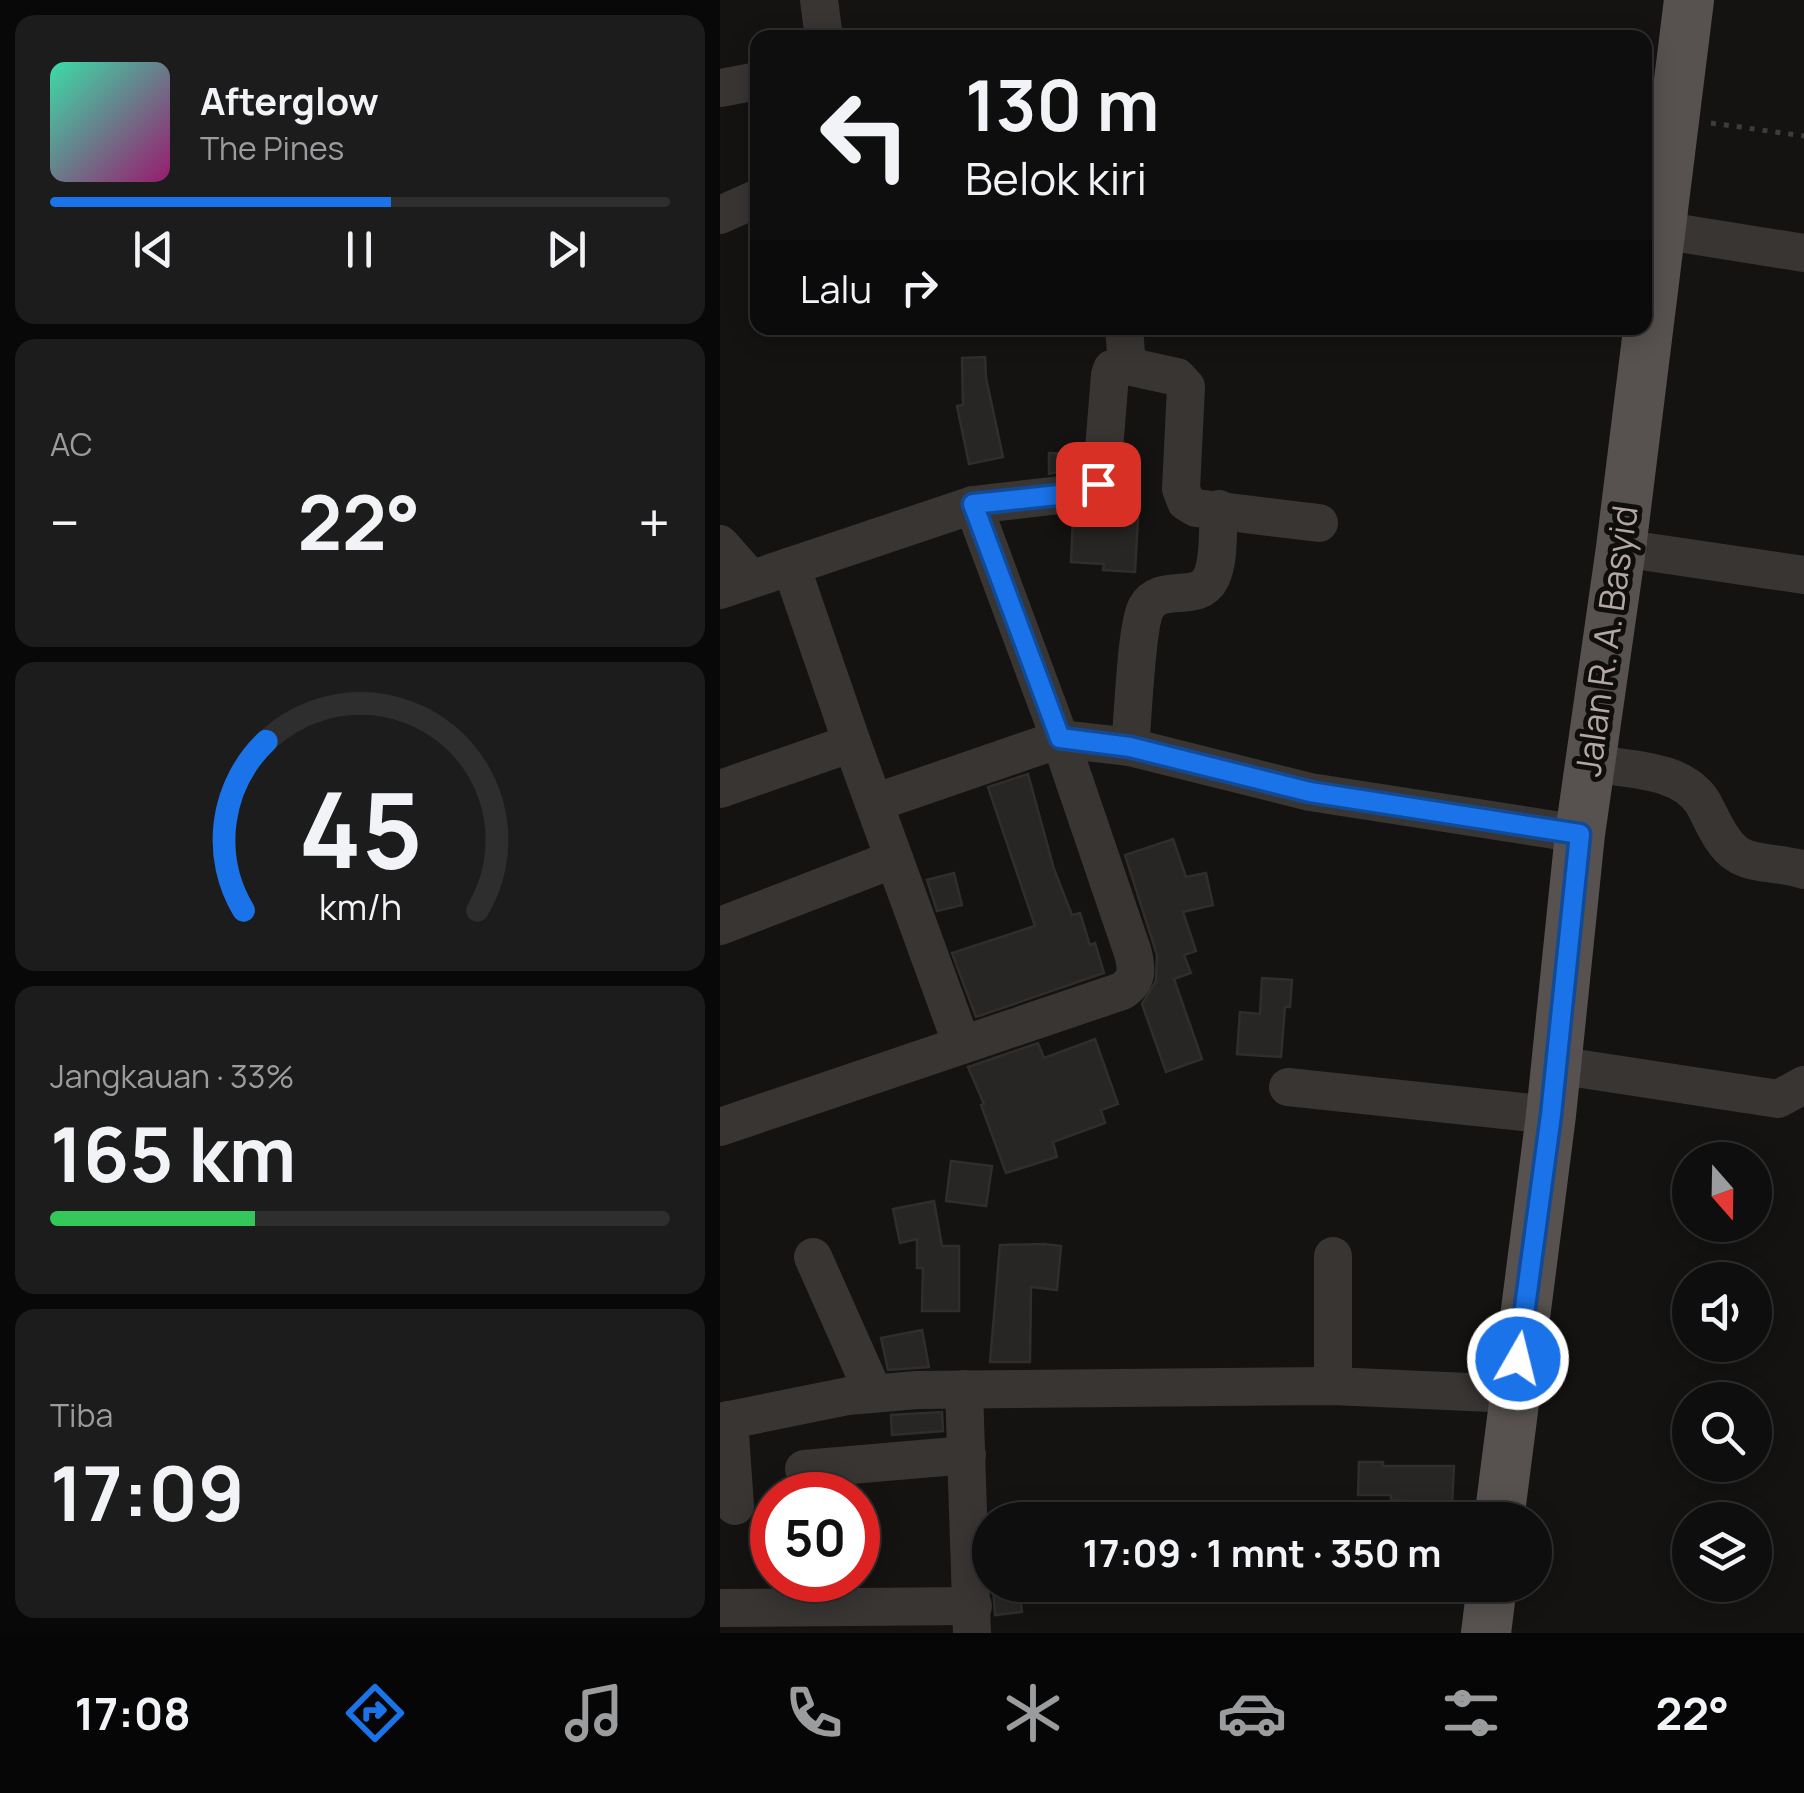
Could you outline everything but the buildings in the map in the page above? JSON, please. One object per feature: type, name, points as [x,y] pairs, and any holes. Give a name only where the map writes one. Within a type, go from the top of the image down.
[{"type":"main road","name":"Jalan R. A. Basyid","points":[[1652,279],[1689,0]]},
{"type":"main road","name":"Jalan R. A. Basyid","points":[[1501,1502],[1551,1115],[1580,834],[1621,548],[1645,335]]},
{"type":"main road","points":[[1486,1633],[1490,1602]]},
{"type":"street","points":[[819,0],[824,30]]},
{"type":"street","points":[[720,88],[750,82]]},
{"type":"street","points":[[720,215],[750,202]]},
{"type":"street","points":[[1660,230],[1804,253]]},
{"type":"street","points":[[1125,335],[1127,366]]},
{"type":"street","points":[[720,544],[736,584],[973,504],[1077,493],[1098,484],[1110,375],[1112,369],[1127,366],[1183,381],[1188,394],[1181,489],[1186,502],[1196,508],[1319,523]]},
{"type":"street","points":[[720,1127],[1122,991],[1132,984],[1137,971],[1060,738],[973,504]]},
{"type":"street","points":[[1130,747],[1143,615],[1155,597],[1207,585],[1213,574],[1219,509]]},
{"type":"street","points":[[1621,548],[1804,575]]},
{"type":"street","points":[[791,566],[962,1045]]},
{"type":"street","points":[[874,803],[1060,738],[1130,747],[1310,792],[1580,834]]},
{"type":"street","points":[[720,789],[852,743]]},
{"type":"street","points":[[1590,764],[1670,778],[1687,785],[1738,856],[1804,870]]},
{"type":"street","points":[[720,926],[894,859]]},
{"type":"street","points":[[1556,1065],[1778,1099],[1804,1085]]},
{"type":"street","points":[[1288,1087],[1551,1115]]},
{"type":"street","points":[[1333,1256],[1333,1386]]},
{"type":"street","points":[[813,1257],[873,1392]]},
{"type":"street","points":[[735,1506],[725,1421],[873,1392],[1333,1386],[1514,1394]]},
{"type":"street","points":[[720,1608],[973,1620],[964,1389]]},
{"type":"street","points":[[804,1469],[967,1455]]},
{"type":"path","points":[[1674,118],[1804,136]]},
{"type":"route","points":[[1098,484],[1077,493],[973,504],[1060,738],[1130,747],[1310,792],[1580,834],[1551,1115],[1518,1359]]}]
